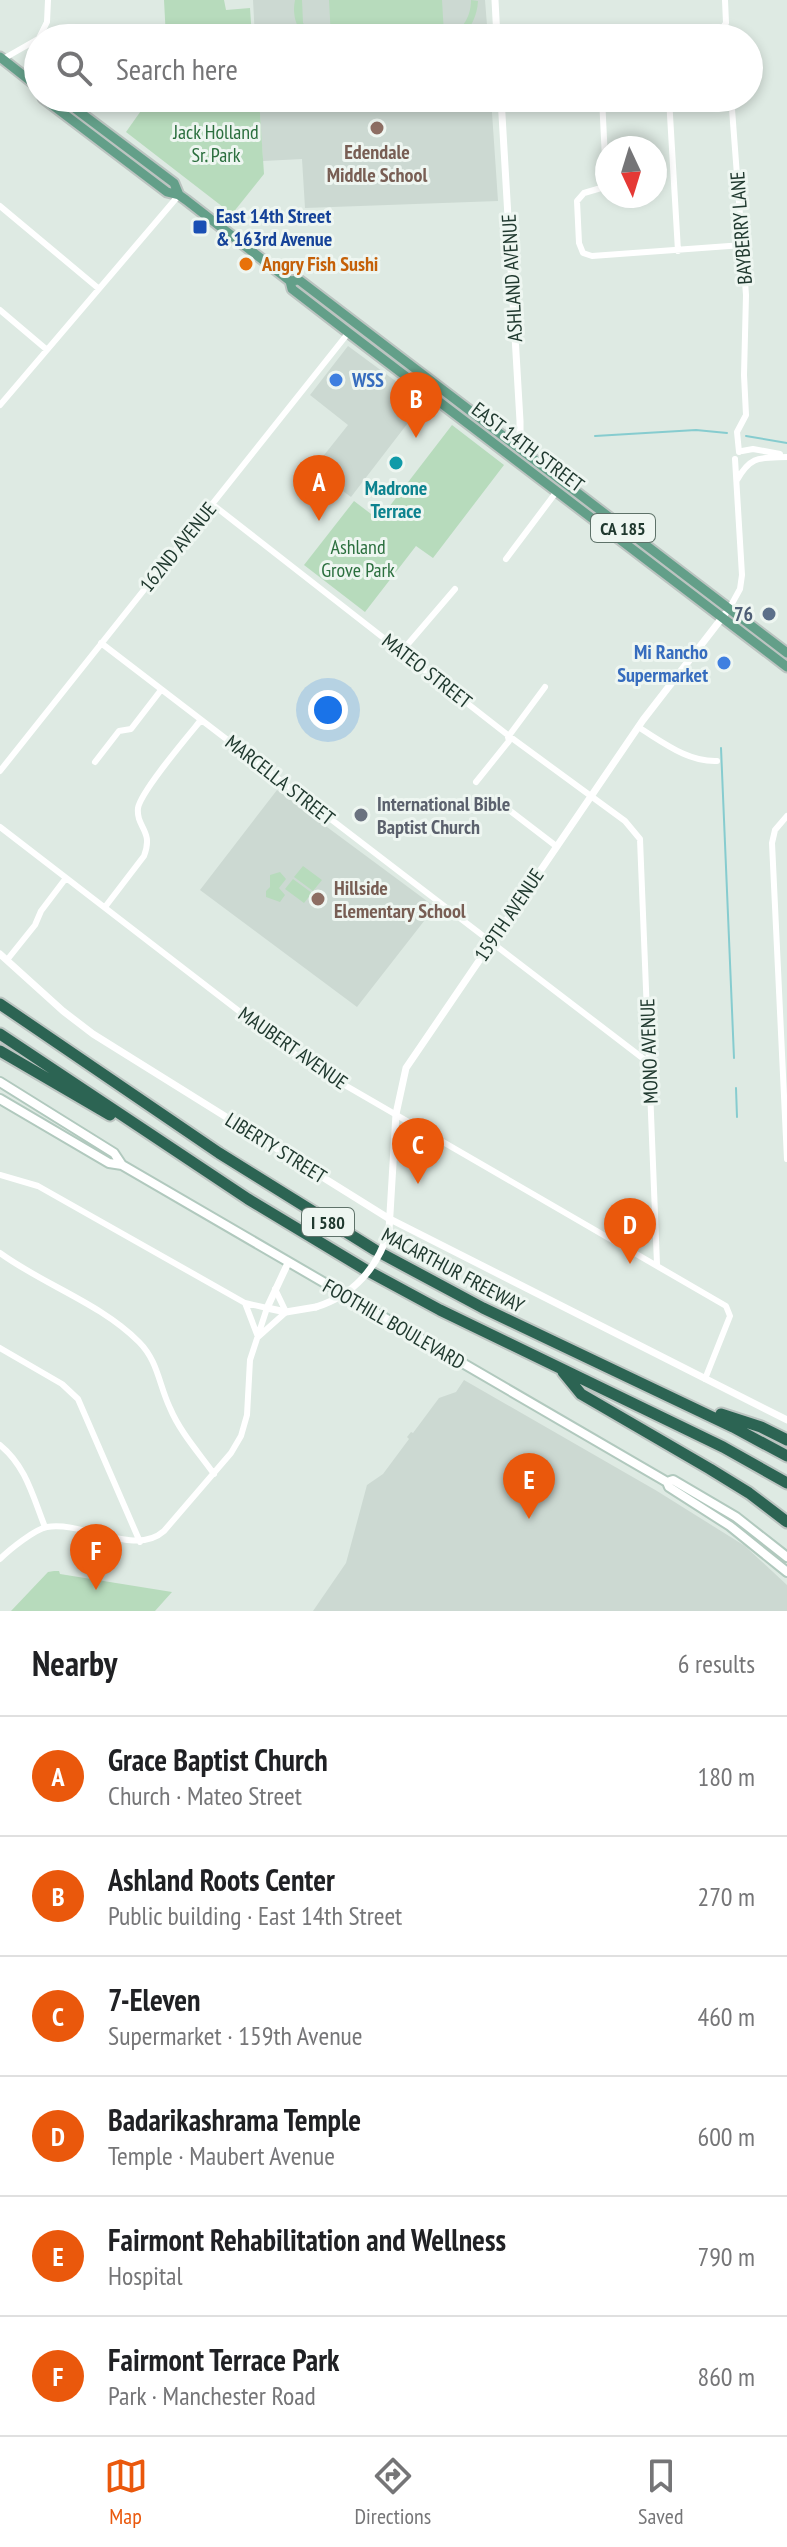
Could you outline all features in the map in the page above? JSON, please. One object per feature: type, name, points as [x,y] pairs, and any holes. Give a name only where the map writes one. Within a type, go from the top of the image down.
[{"type":"highway","name":"MACARTHUR FREEWAY","points":[[0,1004],[219,1153],[338,1228],[483,1308],[787,1456]]},
{"type":"highway","name":"MACARTHUR FREEWAY","points":[[0,1034],[248,1199],[352,1262],[440,1310],[723,1447],[787,1483]]},
{"type":"highway","points":[[0,1051],[86,1102],[157,1139]]},
{"type":"highway","points":[[558,1366],[581,1394],[749,1493],[787,1522]]},
{"type":"highway","points":[[678,1401],[761,1427],[787,1440]]},
{"type":"main road","points":[[1,59],[24,76]]},
{"type":"main road","name":"EAST 14TH STREET","points":[[61,112],[167,192],[179,195],[290,281],[292,289],[557,491],[726,613],[787,653]]},
{"type":"main road","name":"EAST 14TH STREET","points":[[80,112],[174,183],[179,195]]},
{"type":"main road","name":"EAST 14TH STREET","points":[[290,281],[299,280],[518,447],[726,613],[787,667]]},
{"type":"main road","name":"FOOTHILL BOULEVARD","points":[[0,1082],[114,1153],[122,1165]]},
{"type":"main road","name":"FOOTHILL BOULEVARD","points":[[0,1099],[109,1163],[122,1165],[667,1482],[669,1487],[730,1526],[787,1572]]},
{"type":"main road","name":"FOOTHILL BOULEVARD","points":[[667,1482],[673,1480],[736,1517],[787,1557]]},
{"type":"main road","points":[[730,1526],[736,1517]]},
{"type":"street","points":[[46,24],[48,0]]},
{"type":"street","points":[[495,0],[496,24]]},
{"type":"street","points":[[725,0],[725,24]]},
{"type":"street","points":[[1,59],[24,47]]},
{"type":"street","name":"ASHLAND AVENUE","points":[[502,112],[520,415],[520,439],[512,457]]},
{"type":"street","points":[[602,112],[605,182],[601,188],[584,193],[577,201],[580,248],[585,254],[743,245]]},
{"type":"street","points":[[670,112],[678,251]]},
{"type":"street","name":"BAYBERRY LANE","points":[[733,112],[746,295],[746,415]]},
{"type":"street","points":[[0,405],[179,195]]},
{"type":"street","points":[[0,206],[98,288]]},
{"type":"street","points":[[0,310],[46,349]]},
{"type":"street","name":"162ND AVENUE","points":[[0,771],[356,323]]},
{"type":"street","name":"159TH AVENUE","points":[[267,1308],[286,1312],[316,1307],[342,1295],[363,1279],[379,1258],[389,1230],[396,1114],[406,1068],[638,727],[726,613],[740,589],[737,432],[746,415]]},
{"type":"street","points":[[739,454],[753,449],[787,456]]},
{"type":"street","points":[[739,454],[739,465],[763,458],[787,456]]},
{"type":"street","points":[[737,480],[748,463],[748,454],[739,454]]},
{"type":"street","points":[[506,559],[557,491]]},
{"type":"street","name":"MATEO STREET","points":[[212,504],[509,736],[634,828],[640,839]]},
{"type":"street","points":[[402,651],[455,589]]},
{"type":"street","name":"MARCELLA STREET","points":[[101,643],[649,1063]]},
{"type":"street","points":[[476,782],[509,741],[509,736],[545,687]]},
{"type":"street","points":[[95,762],[119,731],[131,729],[161,690]]},
{"type":"street","points":[[105,907],[144,856],[148,846],[148,837],[139,815],[142,798],[201,720]]},
{"type":"street","points":[[638,727],[687,756],[702,761],[717,761]]},
{"type":"street","points":[[509,810],[556,846]]},
{"type":"street","points":[[787,816],[775,830],[772,843],[787,1159]]},
{"type":"street","name":"MAUBERT AVENUE","points":[[0,827],[305,1062],[726,1306],[730,1311],[728,1321],[705,1379]]},
{"type":"street","name":"MONO AVENUE","points":[[640,839],[657,1264]]},
{"type":"street","points":[[7,960],[66,878]]},
{"type":"street","name":"LIBERTY STREET","points":[[0,954],[93,1034],[388,1218],[787,1420]]},
{"type":"street","points":[[0,1175],[38,1186],[245,1303],[267,1308]]},
{"type":"street","points":[[0,1253],[79,1298],[138,1341],[152,1359],[169,1408],[214,1474]]},
{"type":"street","points":[[0,1559],[7,1551],[45,1527],[84,1529],[140,1542],[157,1538],[164,1531],[214,1474],[241,1436],[247,1415],[250,1360],[267,1308],[288,1263]]},
{"type":"street","points":[[258,1337],[286,1312],[275,1289]]},
{"type":"street","points":[[245,1303],[258,1337]]},
{"type":"street","points":[[0,1348],[62,1384],[78,1399],[140,1542]]},
{"type":"street","points":[[0,1445],[14,1456],[24,1471],[45,1527]]},
{"type":"shaded area","points":[[253,0],[485,0],[487,24],[254,24]]},
{"type":"shaded area","name":"Edendale Middle School","points":[[260,112],[492,112],[498,201],[305,208],[302,159],[263,161]]},
{"type":"shaded area","points":[[348,346],[424,402],[351,497],[313,469],[348,425],[310,395]]},
{"type":"shaded area","name":"Hillside Elementary School","points":[[277,790],[435,907],[357,1007],[200,890]]},
{"type":"shaded area","points":[[464,1380],[657,1491],[745,1546],[787,1585],[787,1611],[313,1611],[346,1563],[367,1485],[383,1474],[409,1439],[407,1437],[439,1398],[456,1392]]},
{"type":"green space","points":[[164,0],[224,0],[226,10],[250,8],[251,24],[165,24]]},
{"type":"green space","points":[[295,0],[302,0],[304,24],[297,24]]},
{"type":"green space","points":[[329,0],[442,0],[443,24],[330,24]]},
{"type":"green space","points":[[471,0],[478,1],[471,24],[464,24]]},
{"type":"green space","name":"Jack Holland Sr. Park","points":[[140,112],[260,112],[264,174],[232,214],[126,132]]},
{"type":"green space","name":"Ashland Grove Park","points":[[452,425],[504,465],[433,558],[416,546],[365,612],[304,565],[354,501],[379,520]]},
{"type":"green space","points":[[303,866],[322,880],[313,891],[294,877]]},
{"type":"green space","points":[[280,872],[286,879],[279,888],[285,895],[280,902],[266,897],[266,891],[270,887],[270,875]]},
{"type":"green space","points":[[293,879],[312,893],[304,903],[285,889]]},
{"type":"green space","points":[[59,1571],[60,1574],[172,1592],[155,1611],[11,1611],[48,1572]]},
{"type":"waterway","points":[[595,436],[696,430],[727,433]]},
{"type":"waterway","points":[[746,436],[787,443]]},
{"type":"waterway","points":[[721,748],[734,1058]]},
{"type":"waterway","points":[[736,1088],[737,1117]]},
{"type":"place","name":"Edendale Middle School","points":[[377,128]]},
{"type":"place","name":"East 14th Street & 163rd Avenue","points":[[200,227]]},
{"type":"place","name":"Angry Fish Sushi","points":[[246,264]]},
{"type":"place","name":"WSS","points":[[336,380]]},
{"type":"place","name":"Ashland Roots Center","points":[[416,438]]},
{"type":"place","name":"Madrone Terrace","points":[[396,463]]},
{"type":"place","name":"Grace Baptist Church","points":[[319,521]]},
{"type":"place","name":"76","points":[[769,614]]},
{"type":"place","name":"Mi Rancho Supermarket","points":[[724,663]]},
{"type":"place","name":"International Bible Baptist Church","points":[[361,815]]},
{"type":"place","name":"Hillside Elementary School","points":[[318,899]]},
{"type":"place","name":"7-Eleven","points":[[418,1184]]},
{"type":"place","name":"Badarikashrama Temple","points":[[630,1264]]},
{"type":"place","name":"Fairmont Rehabilitation and Wellness","points":[[529,1519]]},
{"type":"place","name":"Fairmont Terrace Park","points":[[96,1590]]}]
